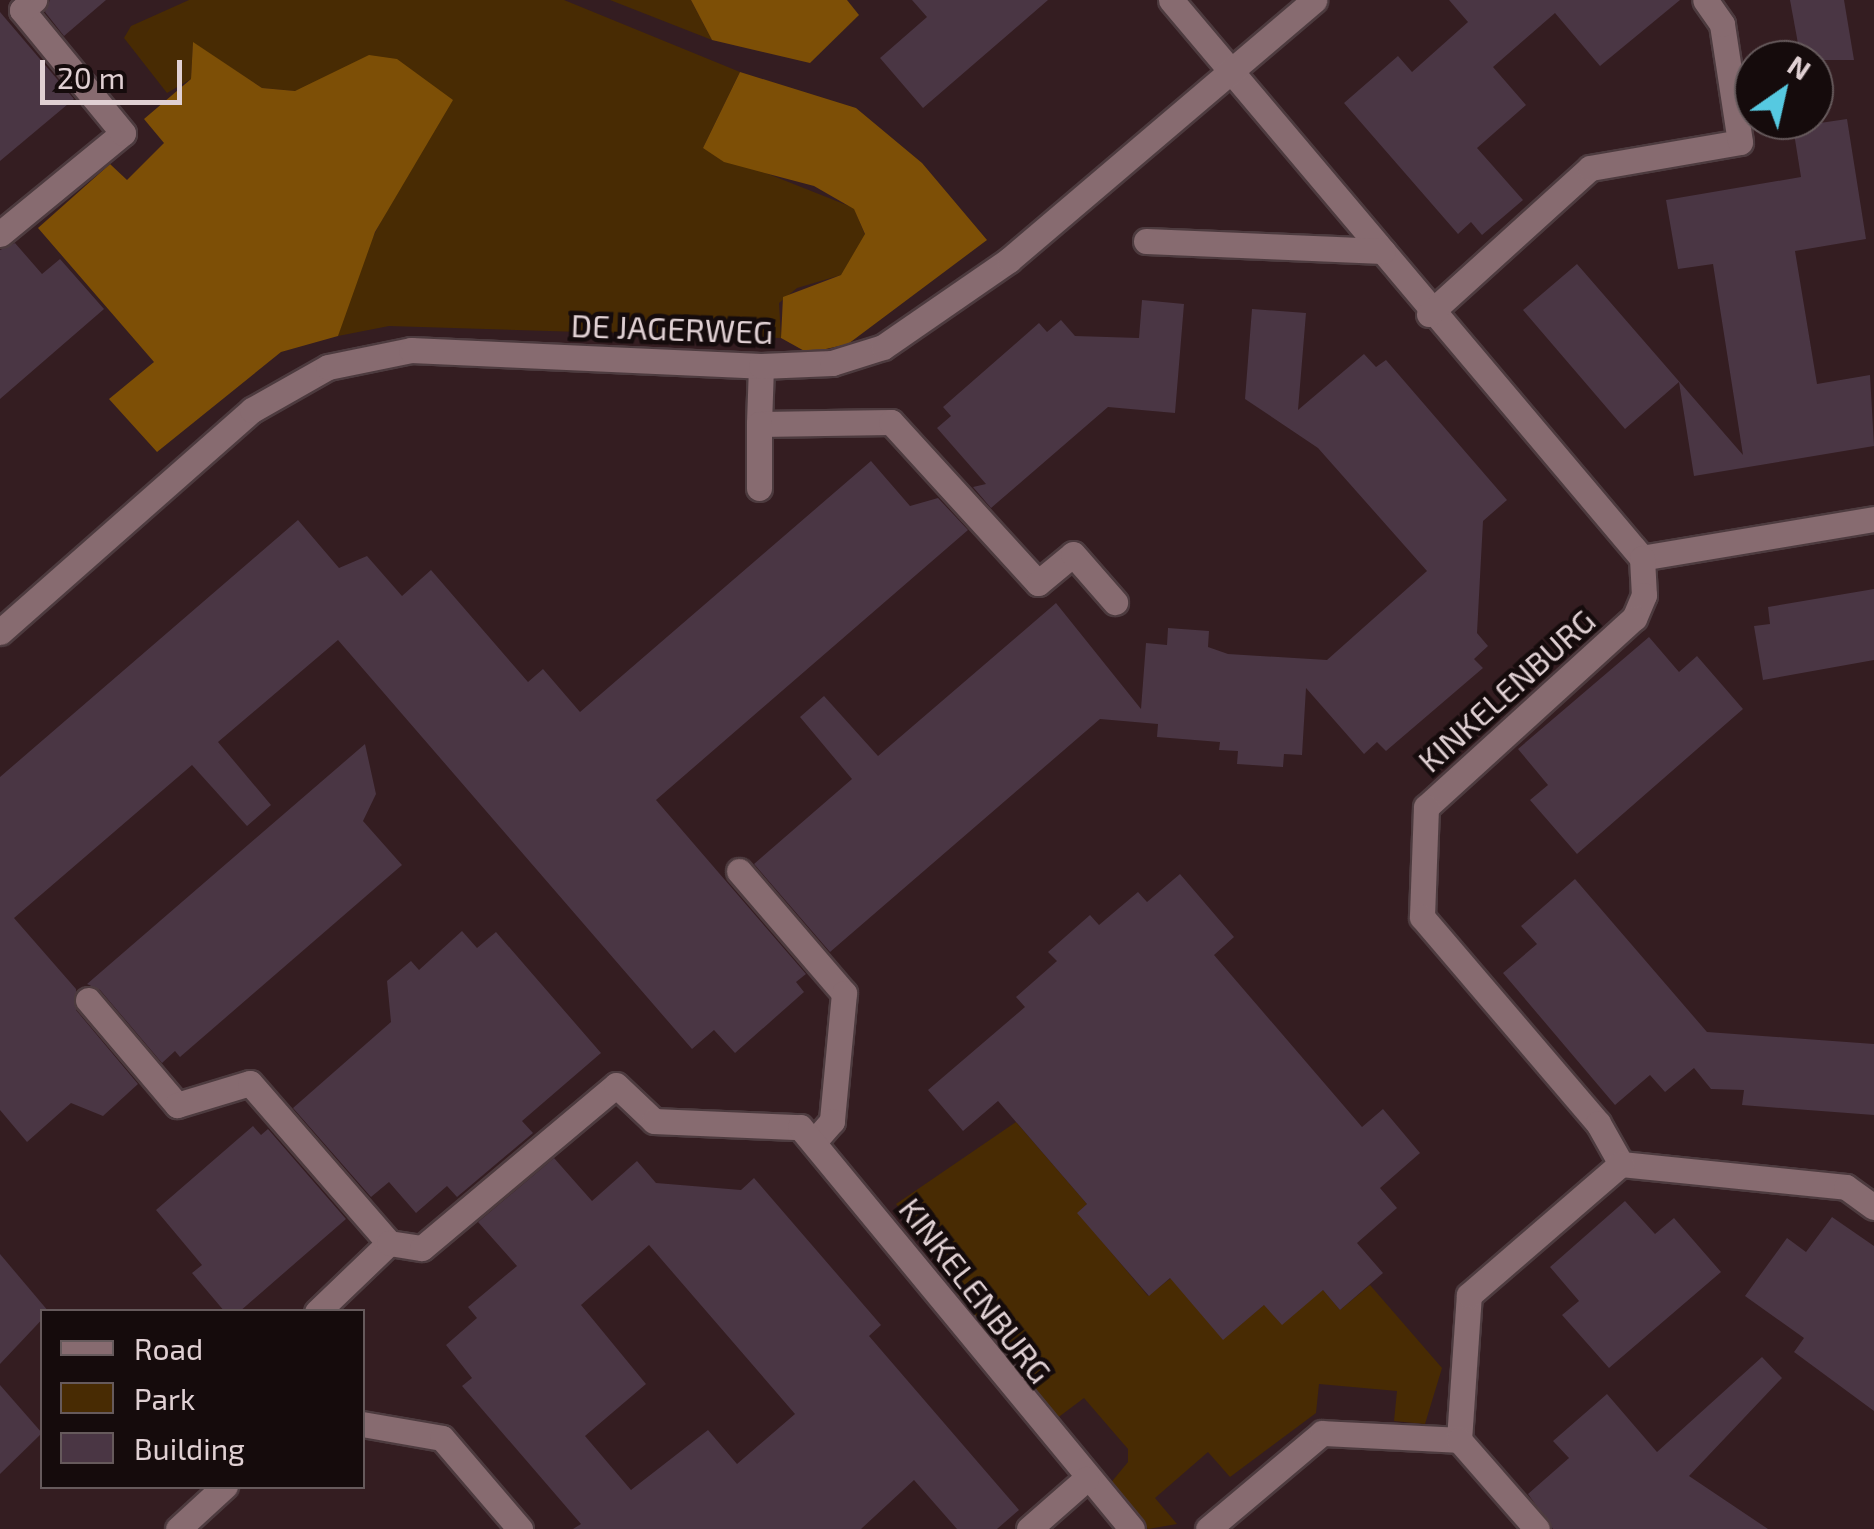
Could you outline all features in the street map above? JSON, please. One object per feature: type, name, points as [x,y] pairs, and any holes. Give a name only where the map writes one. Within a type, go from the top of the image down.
[{"type":"street","points":[[0,234],[123,132],[22,10],[34,0]]},
{"type":"street","points":[[1170,0],[1383,251],[1429,314],[1642,558],[1874,519]]},
{"type":"street","name":"DE JAGERWEG","points":[[0,632],[252,410],[328,367],[412,350],[761,366],[832,362],[920,328],[1232,73],[1314,0]]},
{"type":"street","points":[[1429,314],[1590,168],[1740,142],[1722,24],[1705,0]]},
{"type":"street","points":[[1146,241],[1383,251]]},
{"type":"street","points":[[759,488],[761,366]]},
{"type":"street","points":[[758,424],[891,422],[1038,583],[1073,554],[1115,602]]},
{"type":"street","name":"KINKELENBURG","points":[[1621,1164],[1598,1122],[1422,917],[1426,807],[1634,618],[1644,594],[1642,558]]},
{"type":"street","points":[[88,1000],[177,1105],[250,1083],[388,1243],[422,1248],[616,1085],[654,1121],[800,1127],[814,1142],[832,1121],[844,993],[739,871]]},
{"type":"street","name":"KINKELENBURG","points":[[814,1142],[1086,1479],[1132,1529]]},
{"type":"street","points":[[1537,1529],[1459,1440],[1469,1295],[1621,1164],[1846,1187],[1874,1207]]},
{"type":"street","points":[[320,1309],[388,1243]]},
{"type":"street","points":[[365,1425],[442,1438],[520,1529]]},
{"type":"street","points":[[1208,1529],[1322,1433],[1459,1440]]},
{"type":"street","points":[[1029,1529],[1086,1479]]},
{"type":"street","points":[[178,1529],[222,1489]]},
{"type":"green space","points":[[189,0],[564,0],[740,72],[703,148],[854,208],[865,235],[859,253],[841,275],[797,288],[779,303],[781,338],[389,326],[338,336],[358,266],[392,200],[323,82],[295,91],[262,88],[193,43],[191,79],[167,93],[124,38],[131,26]]},
{"type":"green space","points":[[610,0],[691,0],[712,40]]},
{"type":"green space","points":[[1016,1122],[1087,1204],[1078,1213],[1148,1296],[1171,1278],[1223,1339],[1264,1305],[1323,1290],[1340,1310],[1370,1285],[1442,1368],[1425,1424],[1394,1421],[1397,1391],[1319,1384],[1316,1413],[1230,1477],[1208,1452],[1155,1498],[1177,1524],[1148,1529],[1109,1485],[1128,1462],[1128,1449],[1084,1398],[1056,1419],[1034,1393],[1034,1372],[982,1319],[966,1316],[945,1264],[896,1204]]},
{"type":"shaded area","points":[[691,0],[847,0],[859,15],[810,63],[712,40]]},
{"type":"shaded area","points":[[193,42],[262,88],[295,91],[369,55],[397,59],[453,100],[375,232],[338,336],[281,352],[157,452],[109,399],[154,362],[38,228],[110,164],[127,180],[164,143],[144,119],[191,79]]},
{"type":"shaded area","points":[[740,72],[856,108],[922,163],[987,240],[848,344],[808,353],[781,338],[783,297],[841,275],[865,234],[854,209],[814,186],[724,162],[703,148]]},
{"type":"building","points":[[50,0],[106,0],[64,36],[45,12]]},
{"type":"building","points":[[912,0],[1048,0],[923,108],[880,58],[927,17]]},
{"type":"building","points":[[1449,0],[1680,0],[1600,66],[1555,13],[1493,67],[1526,105],[1477,148],[1523,200],[1482,235],[1471,222],[1458,234],[1344,103],[1398,56],[1412,72],[1468,22]]},
{"type":"building","points":[[1790,0],[1844,0],[1854,60],[1834,60],[1834,40],[1797,40]]},
{"type":"building","points":[[0,12],[74,99],[0,161]]},
{"type":"building","points":[[1847,119],[1866,239],[1795,251],[1817,384],[1870,375],[1874,446],[1694,476],[1679,382],[1625,429],[1523,310],[1577,264],[1743,455],[1713,264],[1678,269],[1666,200],[1801,177],[1795,140],[1834,140],[1834,121]]},
{"type":"building","points":[[15,243],[42,274],[60,259],[104,309],[0,399],[0,250]]},
{"type":"building","points":[[1142,300],[1184,304],[1175,413],[1108,407],[991,508],[973,487],[986,484],[937,428],[951,416],[943,407],[1039,323],[1047,332],[1061,320],[1075,336],[1139,338]]},
{"type":"building","points":[[1252,309],[1306,313],[1298,410],[1364,354],[1376,367],[1386,360],[1507,500],[1483,521],[1477,633],[1488,646],[1474,659],[1483,668],[1386,751],[1377,742],[1364,754],[1306,688],[1302,755],[1284,754],[1283,767],[1237,764],[1238,751],[1219,750],[1220,742],[1157,737],[1158,724],[1100,719],[830,952],[754,864],[852,779],[800,717],[824,696],[878,756],[1056,603],[1141,709],[1146,643],[1167,645],[1168,628],[1209,631],[1208,647],[1228,654],[1327,660],[1427,571],[1318,448],[1245,399]]},
{"type":"building","points":[[871,461],[910,506],[938,498],[968,530],[656,800],[806,974],[796,982],[804,992],[735,1053],[714,1030],[692,1049],[338,640],[218,742],[271,805],[247,826],[192,765],[14,918],[76,989],[76,1010],[138,1084],[103,1116],[71,1103],[27,1142],[0,1110],[0,777],[298,520],[339,568],[367,556],[402,596],[431,570],[528,682],[543,669],[580,712]]},
{"type":"building","points":[[1874,589],[1874,660],[1763,680],[1754,626],[1770,624],[1768,607]]},
{"type":"building","points":[[1649,637],[1679,672],[1697,656],[1743,709],[1577,854],[1530,800],[1548,785],[1518,749]]},
{"type":"building","points":[[365,744],[376,794],[363,821],[402,865],[180,1057],[175,1051],[162,1063],[100,990],[87,984]]},
{"type":"building","points":[[1180,874],[1234,937],[1214,955],[1362,1127],[1383,1109],[1420,1153],[1380,1188],[1397,1208],[1357,1243],[1383,1273],[1340,1310],[1323,1290],[1282,1325],[1264,1305],[1223,1340],[1170,1278],[1149,1296],[1077,1213],[1087,1204],[998,1101],[963,1131],[928,1090],[1025,1007],[1016,997],[1057,961],[1048,952],[1090,915],[1099,925],[1138,892],[1147,902]]},
{"type":"building","points":[[1575,879],[1707,1032],[1874,1044],[1874,1115],[1742,1105],[1744,1090],[1711,1089],[1694,1068],[1665,1092],[1650,1075],[1615,1105],[1503,973],[1537,944],[1521,926]]},
{"type":"building","points":[[462,931],[477,948],[496,932],[601,1053],[522,1121],[533,1133],[457,1197],[447,1186],[416,1213],[389,1182],[371,1197],[293,1108],[391,1022],[387,981],[411,961],[419,970]]},
{"type":"building","points":[[253,1126],[261,1135],[268,1129],[346,1219],[242,1309],[222,1309],[192,1273],[202,1265],[156,1210]]},
{"type":"building","points":[[554,1158],[592,1201],[637,1161],[656,1183],[741,1190],[754,1178],[881,1325],[869,1336],[1019,1510],[997,1529],[957,1529],[914,1480],[861,1529],[573,1529],[581,1524],[462,1386],[472,1378],[446,1345],[477,1318],[468,1307],[517,1266],[478,1222]],"holes":[[[649,1245],[795,1414],[737,1464],[708,1430],[631,1490],[585,1436],[646,1384],[581,1305]]]},
{"type":"building","points":[[1625,1201],[1655,1234],[1674,1218],[1721,1272],[1609,1368],[1562,1315],[1579,1301],[1550,1267]]},
{"type":"building","points":[[1832,1217],[1874,1246],[1874,1411],[1794,1352],[1804,1338],[1745,1296],[1787,1238],[1806,1252]]},
{"type":"building","points":[[0,1254],[46,1309],[40,1309],[40,1322],[0,1364]]},
{"type":"building","points":[[1762,1357],[1782,1378],[1689,1476],[1768,1529],[1553,1529],[1528,1494],[1569,1458],[1553,1441],[1607,1394],[1657,1452]]},
{"type":"building","points":[[0,1385],[40,1435],[0,1474]]}]
